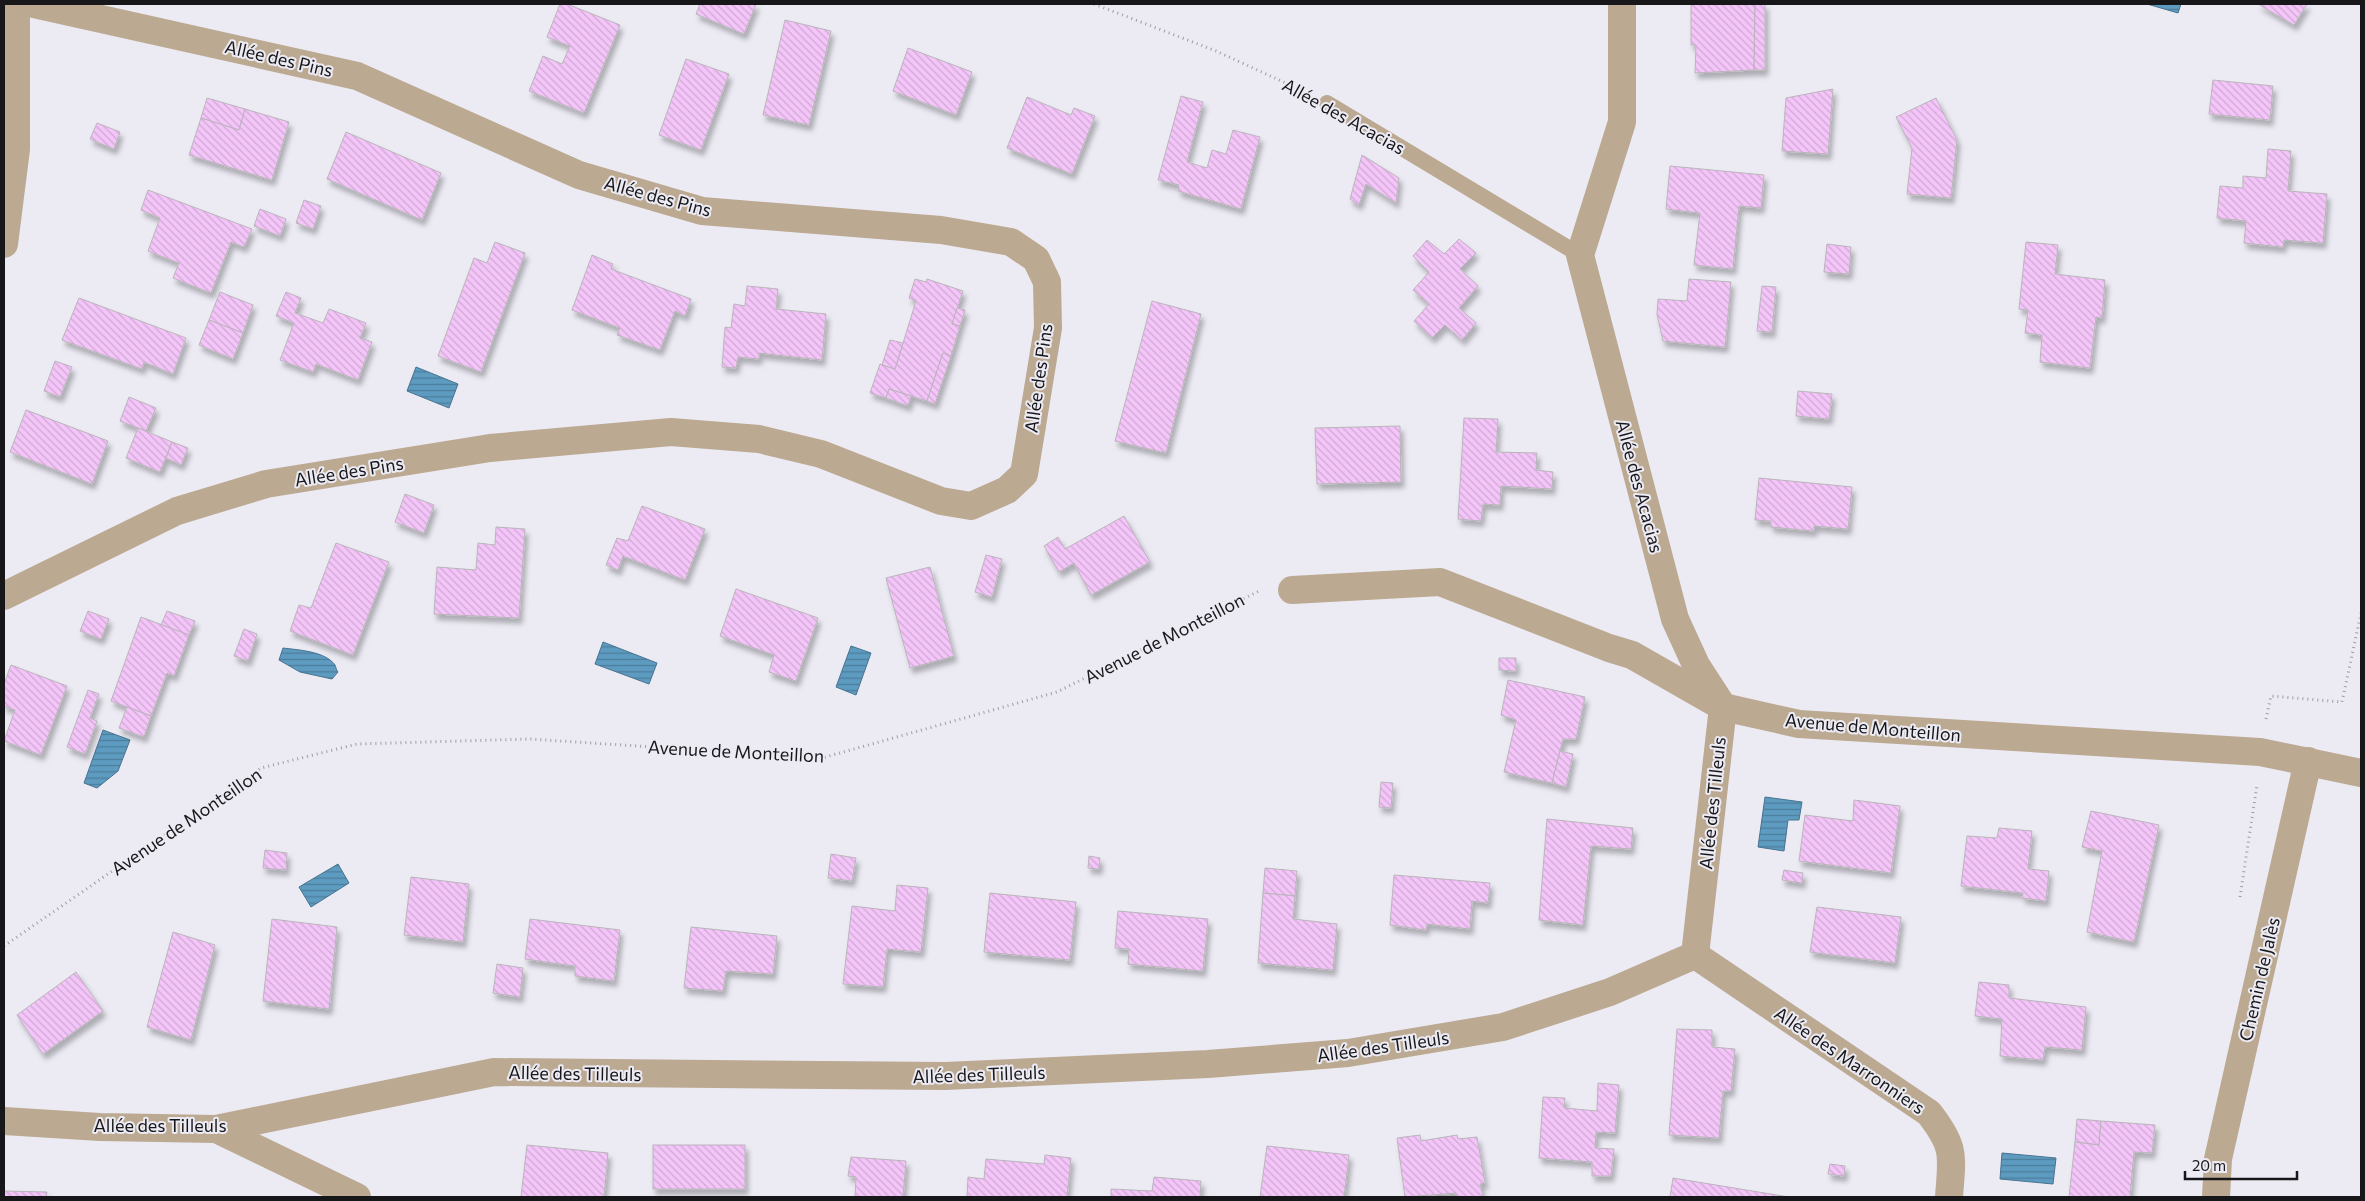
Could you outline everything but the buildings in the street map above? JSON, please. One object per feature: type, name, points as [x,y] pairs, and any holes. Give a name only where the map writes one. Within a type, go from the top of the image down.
[{"type":"street","points":[[4,244],[16,148],[16,4]]},
{"type":"street","name":"Allée des Pins","points":[[4,596],[186,508],[266,484],[490,448],[672,432],[760,439],[821,454],[941,501],[971,506],[1006,490],[1024,474],[1048,328],[1047,282],[1036,258],[1011,242],[941,230],[702,211],[580,175],[357,76],[34,4]]},
{"type":"street","points":[[1580,255],[1622,122],[1622,4]]},
{"type":"street","name":"Allée des Acacias","points":[[1580,255],[1675,619],[1696,665],[1723,707]]},
{"type":"street","name":"Avenue de Monteillon","points":[[1292,590],[1440,582],[1609,648],[1632,654],[1723,707],[1798,724],[2260,752],[2361,773]]},
{"type":"street","name":"Allée des Tilleuls","points":[[4,1121],[216,1129],[494,1072],[945,1076],[1208,1064],[1348,1053],[1503,1027],[1610,992],[1695,955],[1723,707]]},
{"type":"street","name":"Chemin de Jalès","points":[[2216,1197],[2218,1159],[2308,761]]},
{"type":"street","name":"Allée des Marronniers","points":[[1695,955],[1929,1113],[1944,1133],[1952,1154],[1949,1197]]},
{"type":"street","points":[[216,1129],[357,1197]]},
{"type":"lane","name":"Allée des Acacias","points":[[1327,103],[1580,255]]},
{"type":"path","name":"Allée des Acacias","points":[[1094,4],[1216,50],[1327,103]]},
{"type":"path","name":"Avenue de Monteillon","points":[[4,946],[261,768],[357,744],[530,739],[822,758],[1057,692],[1258,591],[1292,590]]},
{"type":"water","points":[[2147,4],[2181,4],[2178,13]]},
{"type":"water","points":[[416,367],[458,384],[449,408],[407,391]]},
{"type":"water","points":[[603,642],[657,663],[649,684],[595,664]]},
{"type":"water","points":[[851,646],[871,653],[856,695],[836,687]]},
{"type":"water","points":[[283,648],[311,652],[325,657],[331,660],[338,672],[332,679],[300,672],[279,660]]},
{"type":"water","points":[[103,730],[130,740],[118,771],[97,788],[84,783]]},
{"type":"water","points":[[1765,797],[1802,802],[1799,820],[1788,820],[1784,851],[1758,847]]},
{"type":"water","points":[[338,864],[349,883],[311,907],[299,887]]},
{"type":"water","points":[[2002,1153],[2056,1158],[2053,1184],[2000,1179]]}]
